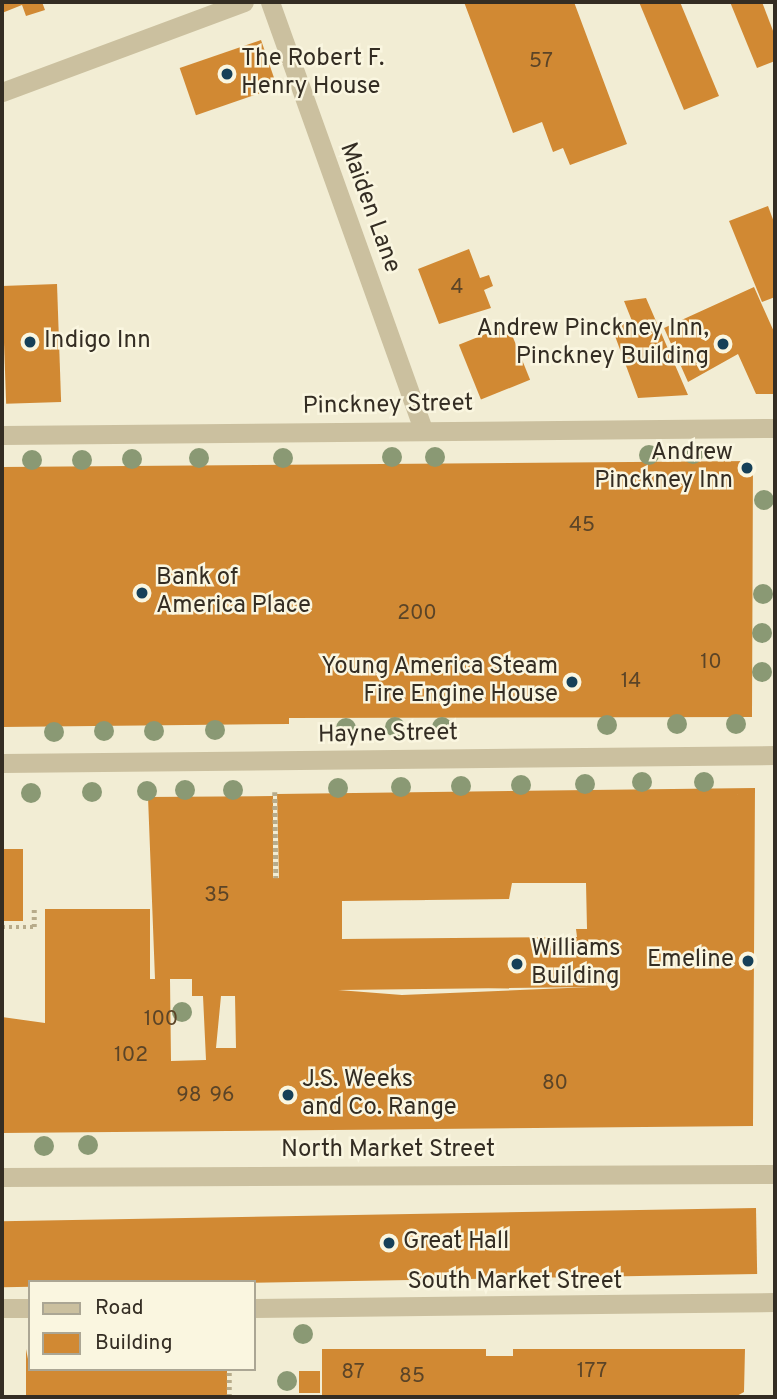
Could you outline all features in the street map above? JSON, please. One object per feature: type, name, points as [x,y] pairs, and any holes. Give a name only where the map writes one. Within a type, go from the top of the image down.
[{"type":"street","points":[[2,92],[244,2]]},
{"type":"street","name":"Maiden Lane","points":[[270,2],[423,430]]},
{"type":"street","name":"Pinckney Street","points":[[2,435],[775,428]]},
{"type":"street","name":"Hayne Street","points":[[2,763],[775,755]]},
{"type":"street","name":"North Market Street","points":[[2,1177],[775,1174]]},
{"type":"street","name":"South Market Street","points":[[256,1308],[775,1302]]},
{"type":"street","points":[[2,1308],[28,1308]]},
{"type":"path","points":[[275,792],[275,878]]},
{"type":"path","points":[[2,927],[34,928],[34,909]]},
{"type":"path","points":[[229,1371],[229,1397]]},
{"type":"building","points":[[2,2],[42,2],[45,10],[26,16],[22,5],[2,13]]},
{"type":"building","points":[[464,2],[574,2],[627,144],[570,165],[563,148],[553,152],[542,122],[513,133]]},
{"type":"building","points":[[639,2],[680,2],[719,96],[684,110]]},
{"type":"building","points":[[730,2],[762,2],[775,36],[775,61],[757,68]]},
{"type":"building","name":"The Robert F. Henry House","points":[[261,40],[277,87],[196,115],[180,68]]},
{"type":"building","points":[[768,206],[775,225],[775,297],[762,302],[729,221]]},
{"type":"building","points":[[469,249],[480,278],[489,275],[493,286],[484,290],[491,308],[439,324],[418,269]]},
{"type":"building","name":"Indigo Inn","points":[[57,284],[61,402],[6,404],[2,286]]},
{"type":"building","name":"Andrew Pinckney Inn, Pinckney Building","points":[[754,287],[775,334],[775,394],[756,394],[738,354],[688,382],[664,328]]},
{"type":"building","points":[[646,298],[688,395],[638,398],[612,328],[632,321],[624,301]]},
{"type":"building","points":[[508,325],[530,380],[481,400],[459,345]]},
{"type":"building","points":[[753,461],[752,717],[289,718],[289,724],[2,727],[2,467]]},
{"type":"building","points":[[755,788],[753,1126],[2,1133],[2,1017],[45,1023],[45,909],[150,909],[150,979],[155,979],[148,797],[273,796],[273,878],[279,878],[277,794]],"holes":[[[512,883],[586,883],[587,929],[576,929],[577,937],[342,939],[342,901],[509,899]],[[170,979],[192,979],[192,996],[203,996],[206,1060],[171,1061]],[[591,987],[402,995],[338,990]],[[221,996],[235,996],[236,1048],[216,1048]]]},
{"type":"building","points":[[2,849],[23,849],[23,921],[2,921]]},
{"type":"building","name":"Great Hall","points":[[756,1208],[757,1274],[256,1283],[256,1280],[28,1280],[28,1287],[3,1287],[2,1221]]},
{"type":"building","points":[[26,1349],[28,1371],[227,1371],[227,1397],[26,1397]]},
{"type":"building","points":[[322,1349],[486,1349],[486,1356],[513,1356],[513,1349],[745,1349],[744,1392],[735,1397],[322,1397]]},
{"type":"building","points":[[299,1371],[320,1371],[320,1393],[299,1393]]},
{"type":"place","name":"The Robert F. Henry House","points":[[227,74]]},
{"type":"place","name":"Indigo Inn","points":[[30,342]]},
{"type":"place","name":"Andrew Pinckney Inn, Pinckney Building","points":[[723,344]]},
{"type":"place","name":"Andrew Pinckney Inn","points":[[747,468]]},
{"type":"place","name":"Bank of America Place","points":[[142,593]]},
{"type":"place","name":"Young America Steam Fire Engine House","points":[[572,682]]},
{"type":"place","name":"Emeline","points":[[748,961]]},
{"type":"place","name":"Williams Building","points":[[517,964]]},
{"type":"place","name":"J.S. Weeks and Co. Range","points":[[288,1095]]},
{"type":"place","name":"Great Hall","points":[[389,1243]]}]
